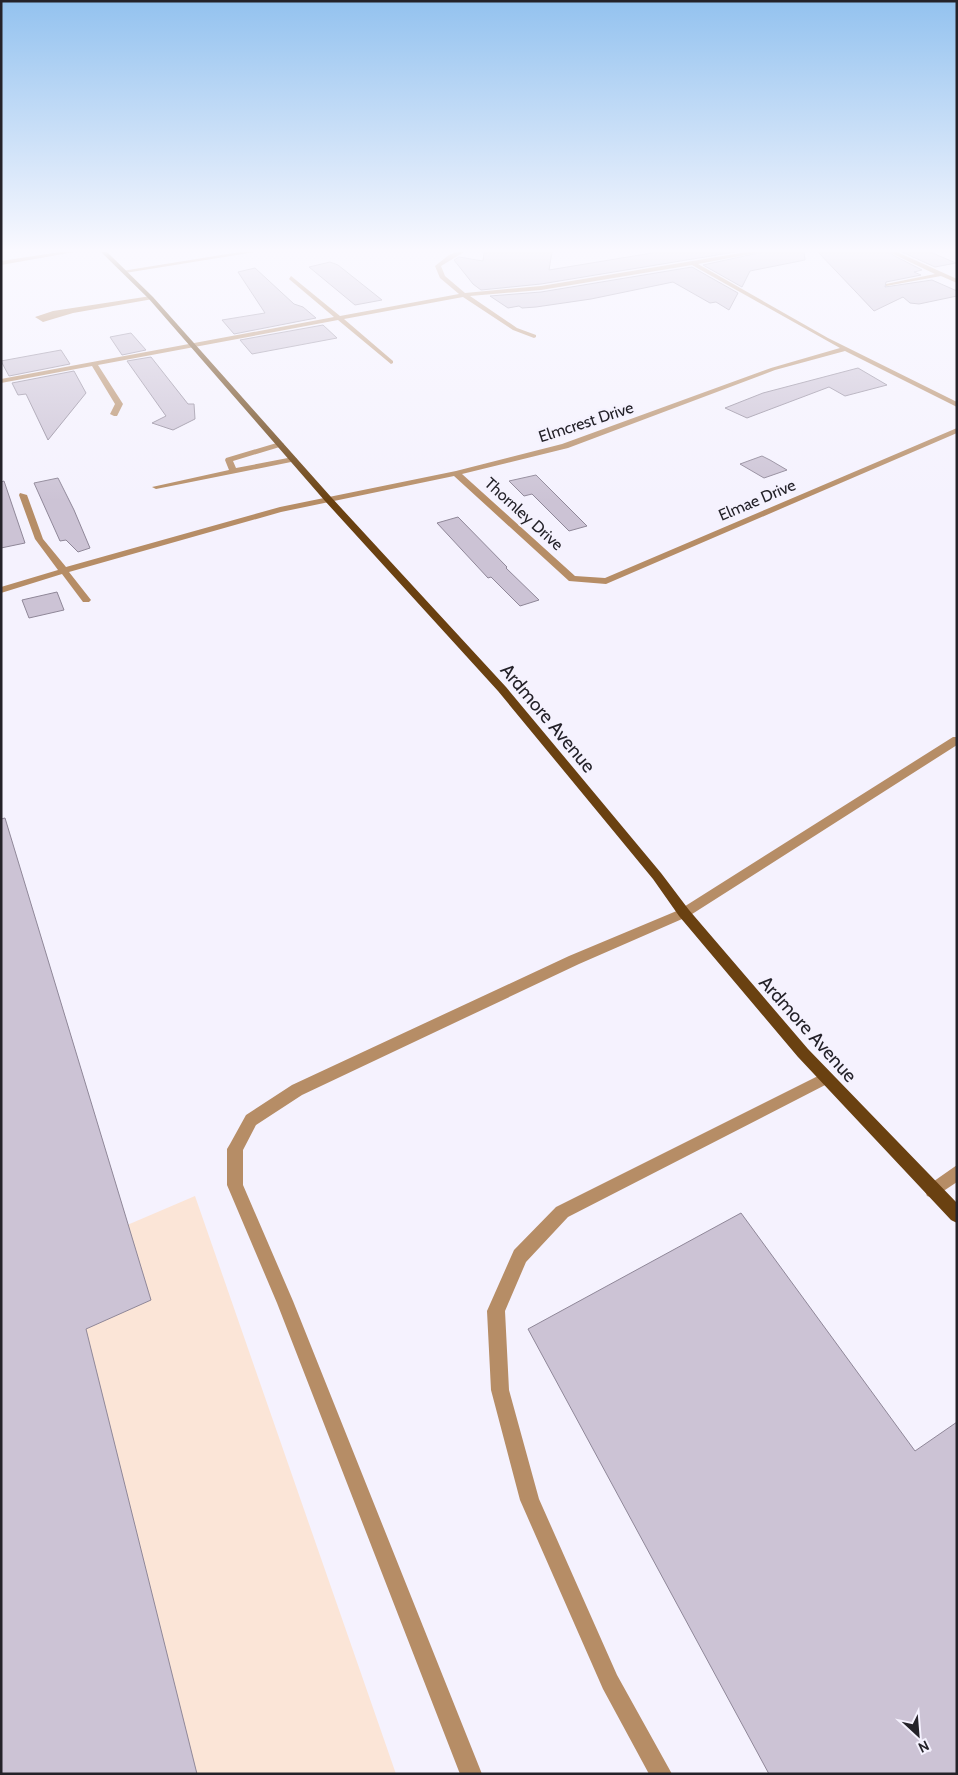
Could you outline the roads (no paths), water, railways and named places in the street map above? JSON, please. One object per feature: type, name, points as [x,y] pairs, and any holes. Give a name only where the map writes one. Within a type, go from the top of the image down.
[{"type":"main road","name":"Ardmore Avenue","points":[[183,335],[328,499],[502,689],[651,869],[684,913],[803,1053],[957,1215]]},
{"type":"street","points":[[1,381],[251,335]]},
{"type":"street","points":[[359,335],[391,362]]},
{"type":"street","points":[[821,335],[957,405]]},
{"type":"street","name":"Elmcrest Drive","points":[[1,590],[177,538],[328,499],[456,472],[565,446],[773,369],[846,349]]},
{"type":"street","points":[[94,364],[120,404],[114,414]]},
{"type":"street","name":"Elmae Drive","points":[[572,578],[606,581],[954,431]]},
{"type":"street","points":[[233,470],[229,460],[280,444]]},
{"type":"street","points":[[156,487],[293,459]]},
{"type":"street","name":"Thornley Drive","points":[[456,472],[572,578]]},
{"type":"street","points":[[24,495],[39,539],[86,600]]},
{"type":"street","points":[[471,1774],[285,1301],[235,1185],[235,1148],[252,1120],[297,1090],[574,960],[684,913],[957,740]]},
{"type":"street","points":[[661,1774],[610,1682],[530,1500],[500,1390],[496,1311],[520,1256],[562,1212],[826,1078]]},
{"type":"street","points":[[933,1191],[957,1172]]}]
